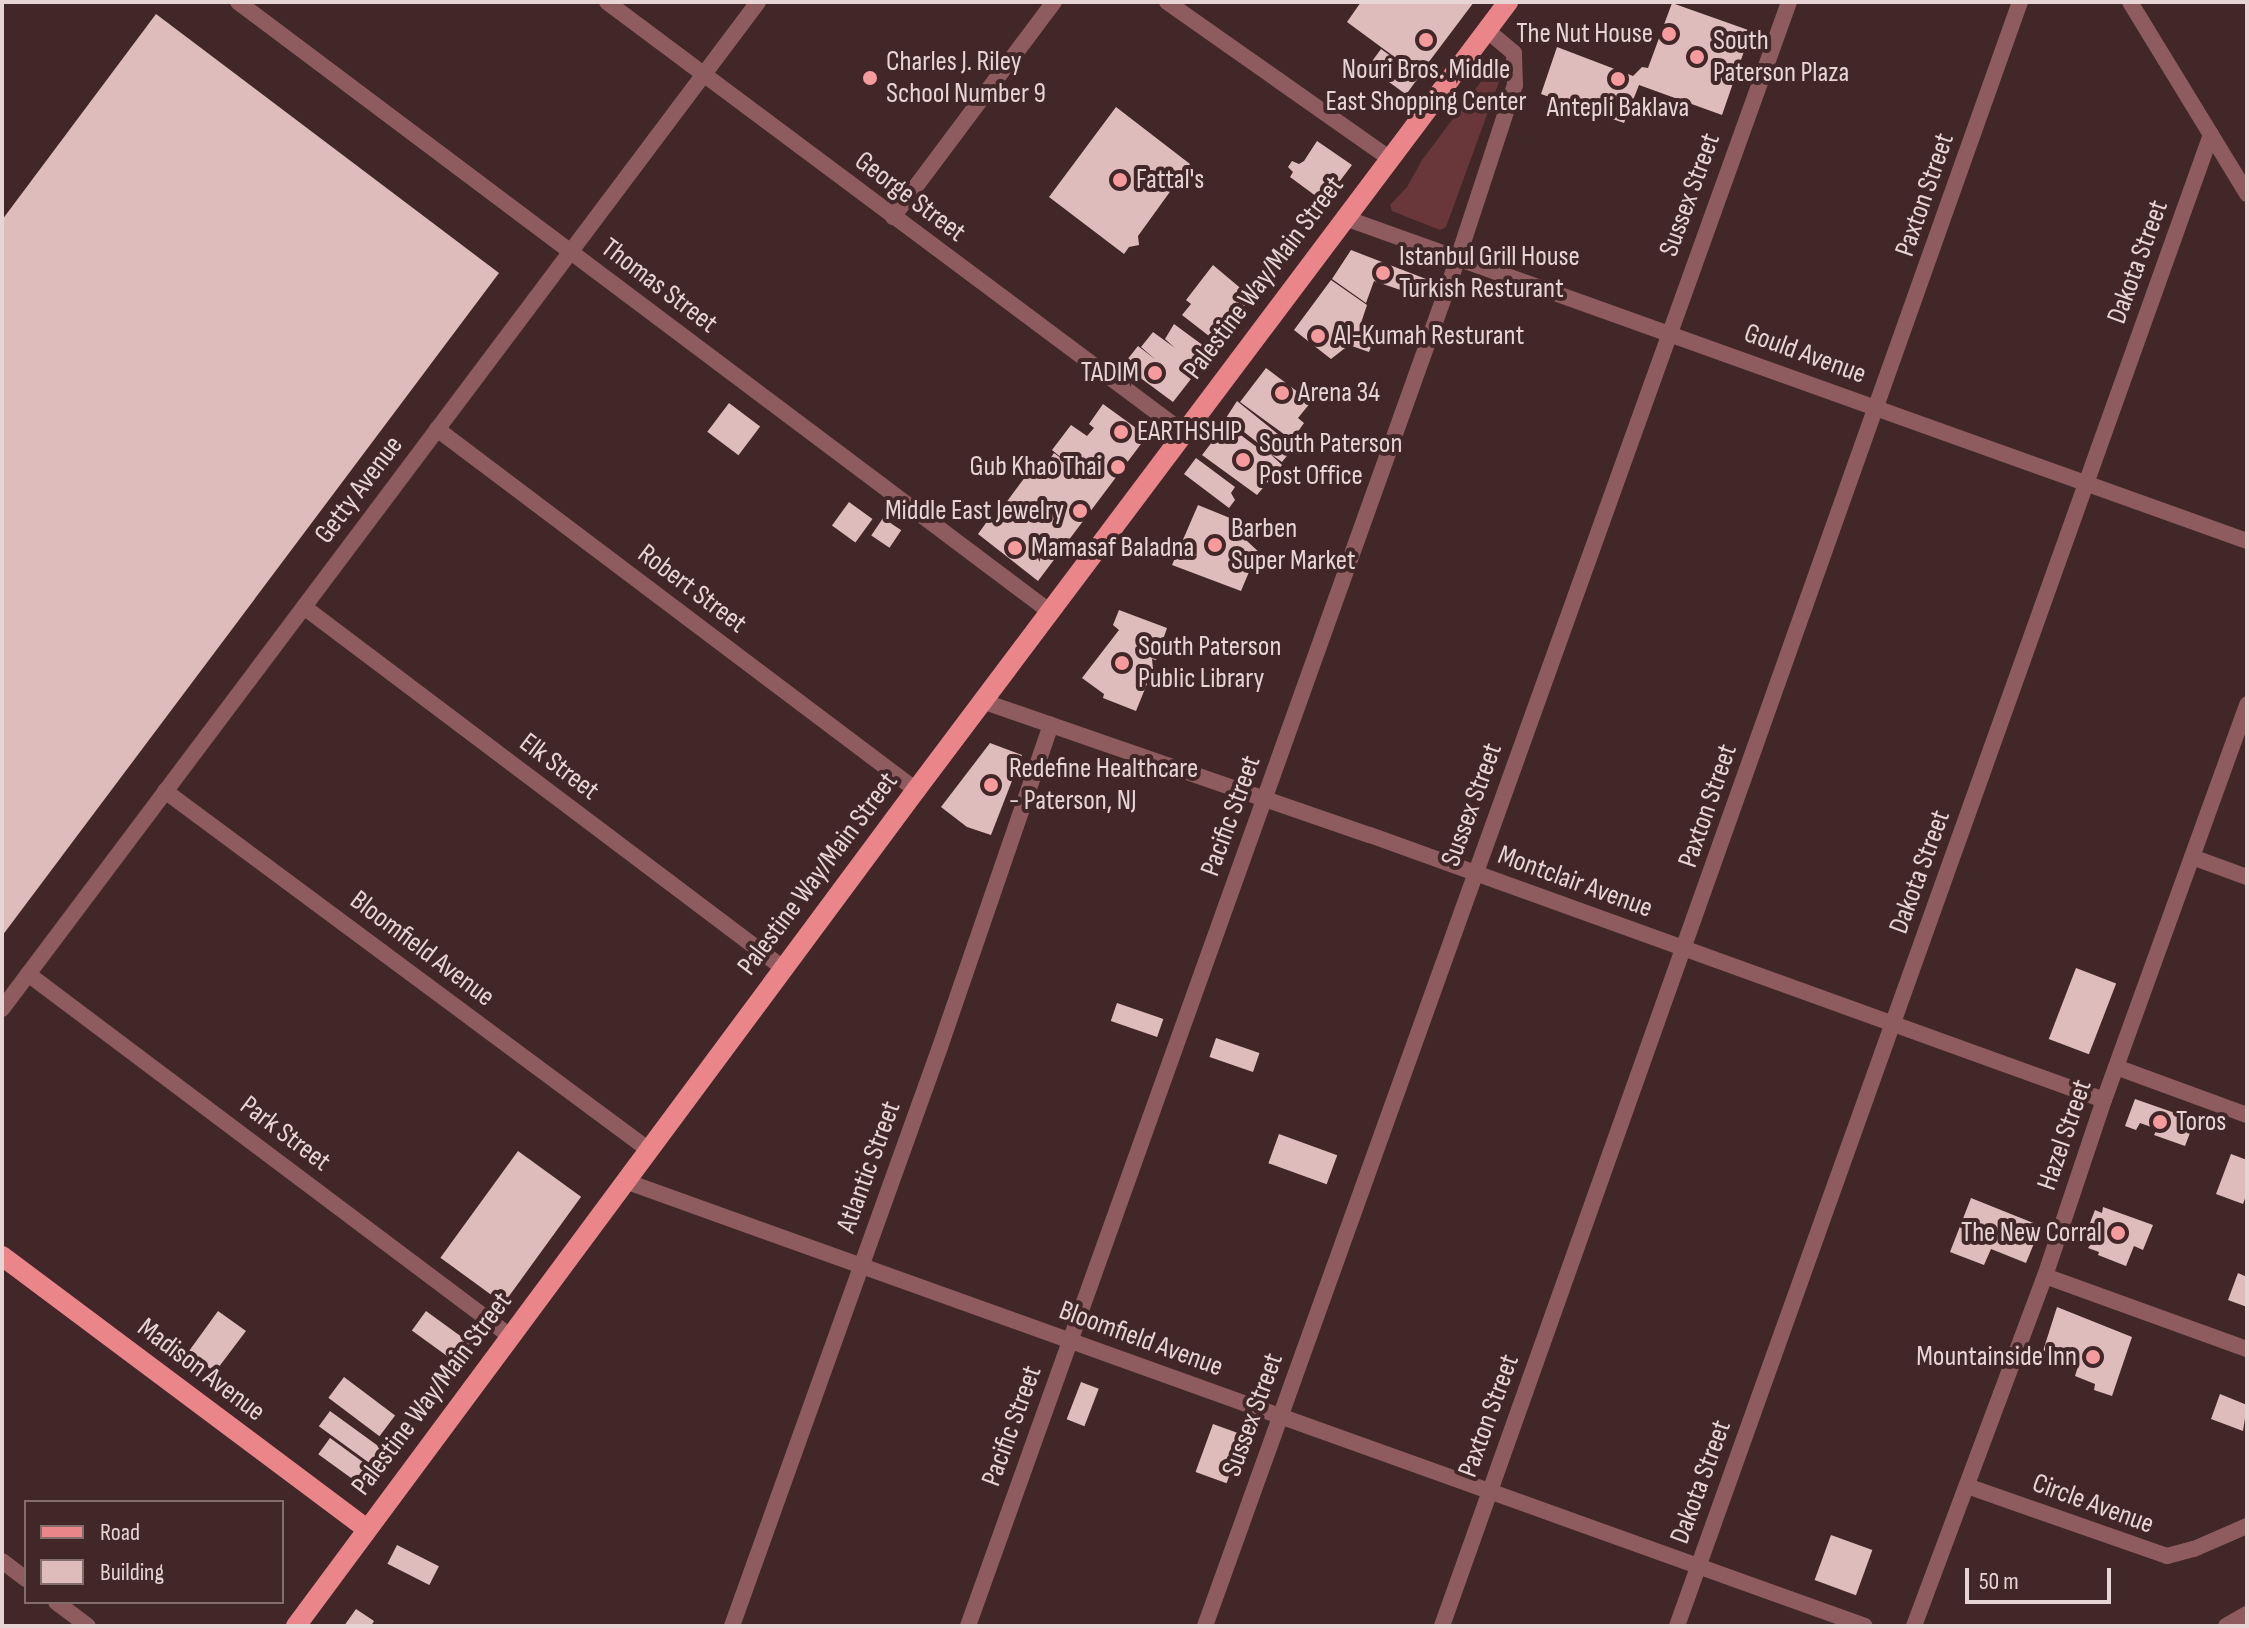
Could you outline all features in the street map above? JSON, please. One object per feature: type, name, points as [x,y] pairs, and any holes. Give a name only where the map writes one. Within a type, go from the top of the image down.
[{"type":"main road","name":"Palestine Way/Main Street","points":[[296,1626],[1049,611],[1508,2]]},
{"type":"main road","name":"Madison Avenue","points":[[2,1256],[367,1529]]},
{"type":"street","name":"Thomas Street","points":[[238,2],[1049,611]]},
{"type":"street","name":"George Street","points":[[607,2],[1183,432]]},
{"type":"street","name":"Getty Avenue","points":[[2,1009],[758,2]]},
{"type":"street","points":[[893,217],[1054,2]]},
{"type":"street","points":[[1167,2],[1390,159]]},
{"type":"street","name":"Sussex Street","points":[[1205,1626],[1667,332],[1789,2]]},
{"type":"street","name":"Paxton Street","points":[[1442,1626],[2020,2]]},
{"type":"street","points":[[2130,2],[2247,194]]},
{"type":"street","name":"Pacific Street","points":[[968,1626],[1458,258],[1515,85],[1514,53],[1487,30]]},
{"type":"street","name":"Dakota Street","points":[[1677,1626],[2211,135]]},
{"type":"street","name":"Gould Avenue","points":[[1345,218],[2247,541]]},
{"type":"street","name":"Robert Street","points":[[437,429],[916,790]]},
{"type":"street","name":"Elk Street","points":[[304,607],[783,968]]},
{"type":"street","name":"Montclair Avenue","points":[[982,701],[1475,873],[2104,1100]]},
{"type":"street","name":"Hazel Street","points":[[1914,1626],[2045,1276],[2104,1100],[2247,704]]},
{"type":"street","name":"Atlantic Street","points":[[732,1626],[1051,725]]},
{"type":"street","name":"Bloomfield Avenue","points":[[165,791],[649,1150]]},
{"type":"street","points":[[2192,857],[2247,877]]},
{"type":"street","name":"Park Street","points":[[28,974],[510,1336]]},
{"type":"street","points":[[2116,1067],[2247,1115]]},
{"type":"street","name":"Bloomfield Avenue","points":[[625,1181],[1865,1626]]},
{"type":"street","points":[[2045,1276],[2247,1349]]},
{"type":"street","name":"Circle Avenue","points":[[1967,1486],[2167,1556],[2194,1549],[2247,1526]]},
{"type":"street","points":[[2,1561],[24,1578]]},
{"type":"street","points":[[59,1604],[88,1626]]},
{"type":"street","points":[[2226,1626],[2247,1614]]},
{"type":"shaded area","points":[[1495,63],[1502,63],[1504,68],[1446,227],[1440,230],[1392,211],[1390,205],[1407,187],[1422,160]]},
{"type":"building","points":[[1361,2],[1474,2],[1419,75],[1347,22]]},
{"type":"building","name":"South Paterson Plaza","points":[[1672,3],[1751,31],[1722,115],[1639,85],[1624,123],[1541,94],[1557,47],[1633,76],[1642,67],[1648,68]]},
{"type":"building","points":[[156,14],[499,273],[2,936],[2,220]]},
{"type":"building","points":[[1381,49],[1419,77],[1406,94],[1368,67]]},
{"type":"building","name":"Fattal's","points":[[1116,107],[1190,164],[1138,236],[1139,245],[1129,247],[1124,254],[1049,197]]},
{"type":"building","points":[[1317,141],[1352,165],[1324,202],[1290,177],[1293,172],[1288,167],[1292,161],[1299,164],[1304,161]]},
{"type":"building","name":"Istanbul Grill House Turkish Resturant","points":[[1351,250],[1426,279],[1421,297],[1374,281],[1366,303],[1332,279]]},
{"type":"building","points":[[1213,265],[1251,297],[1218,343],[1182,315],[1191,304],[1186,300]]},
{"type":"building","points":[[1331,280],[1367,305],[1360,326],[1377,332],[1369,352],[1349,345],[1331,359],[1294,330]]},
{"type":"building","points":[[1174,324],[1212,352],[1173,402],[1123,365],[1138,346],[1156,360],[1141,347],[1153,332],[1175,348],[1165,339]]},
{"type":"building","points":[[1266,368],[1311,402],[1298,418],[1304,423],[1292,440],[1240,402]]},
{"type":"building","name":"South Paterson Post Office","points":[[1237,401],[1294,447],[1282,462],[1268,452],[1282,465],[1257,495],[1202,455],[1226,424],[1258,448],[1262,446],[1226,418]]},
{"type":"building","points":[[729,403],[760,426],[738,455],[707,432]]},
{"type":"building","points":[[1103,404],[1147,436],[1038,581],[978,534],[991,516],[994,519],[1034,465],[1042,471],[1054,453],[1075,469],[1052,450],[1071,425],[1087,436],[1094,428],[1089,424]]},
{"type":"building","points":[[1196,458],[1235,487],[1231,493],[1235,500],[1229,508],[1184,474]]},
{"type":"building","points":[[849,502],[872,519],[855,543],[832,525]]},
{"type":"building","name":"Barben Super Market","points":[[1198,505],[1252,527],[1247,541],[1262,555],[1256,572],[1249,572],[1241,591],[1172,565]]},
{"type":"building","points":[[883,518],[901,530],[889,548],[871,535]]},
{"type":"building","name":"South Paterson Public Library","points":[[1119,610],[1167,628],[1156,660],[1152,659],[1153,669],[1136,711],[1103,698],[1104,694],[1082,678],[1119,630],[1113,625]]},
{"type":"building","points":[[990,743],[1022,755],[991,835],[967,827],[941,807]]},
{"type":"building","points":[[2076,968],[2116,983],[2089,1054],[2049,1039]]},
{"type":"building","points":[[1117,1003],[1163,1019],[1157,1037],[1111,1021]]},
{"type":"building","points":[[1216,1038],[1259,1053],[1253,1072],[1209,1057]]},
{"type":"building","name":"Toros","points":[[2135,1099],[2195,1120],[2185,1146],[2154,1135],[2157,1129],[2140,1123],[2136,1130],[2125,1126]]},
{"type":"building","points":[[1279,1134],[1337,1155],[1327,1184],[1268,1163]]},
{"type":"building","points":[[518,1151],[581,1197],[504,1304],[440,1258]]},
{"type":"building","points":[[2231,1154],[2247,1160],[2247,1193],[2243,1204],[2216,1194]]},
{"type":"building","points":[[1971,1198],[2041,1226],[2026,1263],[1991,1249],[1984,1265],[1950,1252]]},
{"type":"building","name":"The New Corral","points":[[2103,1207],[2153,1225],[2143,1250],[2134,1246],[2126,1266],[2098,1255],[2099,1252],[2088,1248],[2091,1244],[2083,1241],[2095,1210],[2102,1213]]},
{"type":"building","points":[[2238,1273],[2247,1277],[2247,1307],[2228,1300]]},
{"type":"building","name":"Mountainside Inn","points":[[2057,1307],[2132,1337],[2112,1396],[2094,1390],[2095,1384],[2075,1376],[2079,1363],[2043,1351]]},
{"type":"building","points":[[218,1311],[246,1331],[215,1372],[201,1362],[197,1368],[184,1358]]},
{"type":"building","points":[[426,1311],[472,1345],[458,1364],[412,1330]]},
{"type":"building","points":[[344,1377],[395,1416],[379,1436],[328,1398]]},
{"type":"building","points":[[1081,1382],[1099,1389],[1084,1426],[1067,1419]]},
{"type":"building","points":[[2220,1394],[2247,1405],[2243,1431],[2211,1419]]},
{"type":"building","points":[[330,1411],[387,1453],[376,1468],[319,1426]]},
{"type":"building","points":[[1213,1424],[1244,1435],[1227,1483],[1196,1472]]},
{"type":"building","points":[[330,1438],[375,1471],[364,1487],[318,1454]]},
{"type":"building","points":[[1831,1535],[1872,1550],[1856,1595],[1815,1580]]},
{"type":"building","points":[[397,1545],[439,1566],[429,1585],[387,1564]]},
{"type":"building","points":[[356,1609],[374,1621],[371,1626],[344,1626]]},
{"type":"place","name":"The Nut House","points":[[1669,34]]},
{"type":"place","name":"Nouri Bros. Middle East Shopping Center","points":[[1426,40]]},
{"type":"place","name":"South Paterson Plaza","points":[[1697,57]]},
{"type":"place","name":"Charles J. Riley School Number 9","points":[[870,78]]},
{"type":"place","name":"Antepli Baklava","points":[[1618,79]]},
{"type":"place","name":"Fattal's","points":[[1120,180]]},
{"type":"place","name":"Istanbul Grill House Turkish Resturant","points":[[1383,273]]},
{"type":"place","name":"Al-Kumah Resturant","points":[[1318,336]]},
{"type":"place","name":"TADIM","points":[[1155,373]]},
{"type":"place","name":"Arena 34","points":[[1282,393]]},
{"type":"place","name":"EARTHSHIP","points":[[1121,432]]},
{"type":"place","name":"South Paterson Post Office","points":[[1243,460]]},
{"type":"place","name":"Gub Khao Thai","points":[[1118,467]]},
{"type":"place","name":"Middle East Jewelry","points":[[1080,511]]},
{"type":"place","name":"Barben Super Market","points":[[1215,545]]},
{"type":"place","name":"Mamasaf Baladna","points":[[1015,548]]},
{"type":"place","name":"South Paterson Public Library","points":[[1122,663]]},
{"type":"place","name":"Redefine Healthcare - Paterson, NJ","points":[[991,785]]},
{"type":"place","name":"Toros","points":[[2160,1122]]},
{"type":"place","name":"The New Corral","points":[[2118,1233]]},
{"type":"place","name":"Mountainside Inn","points":[[2093,1357]]}]
